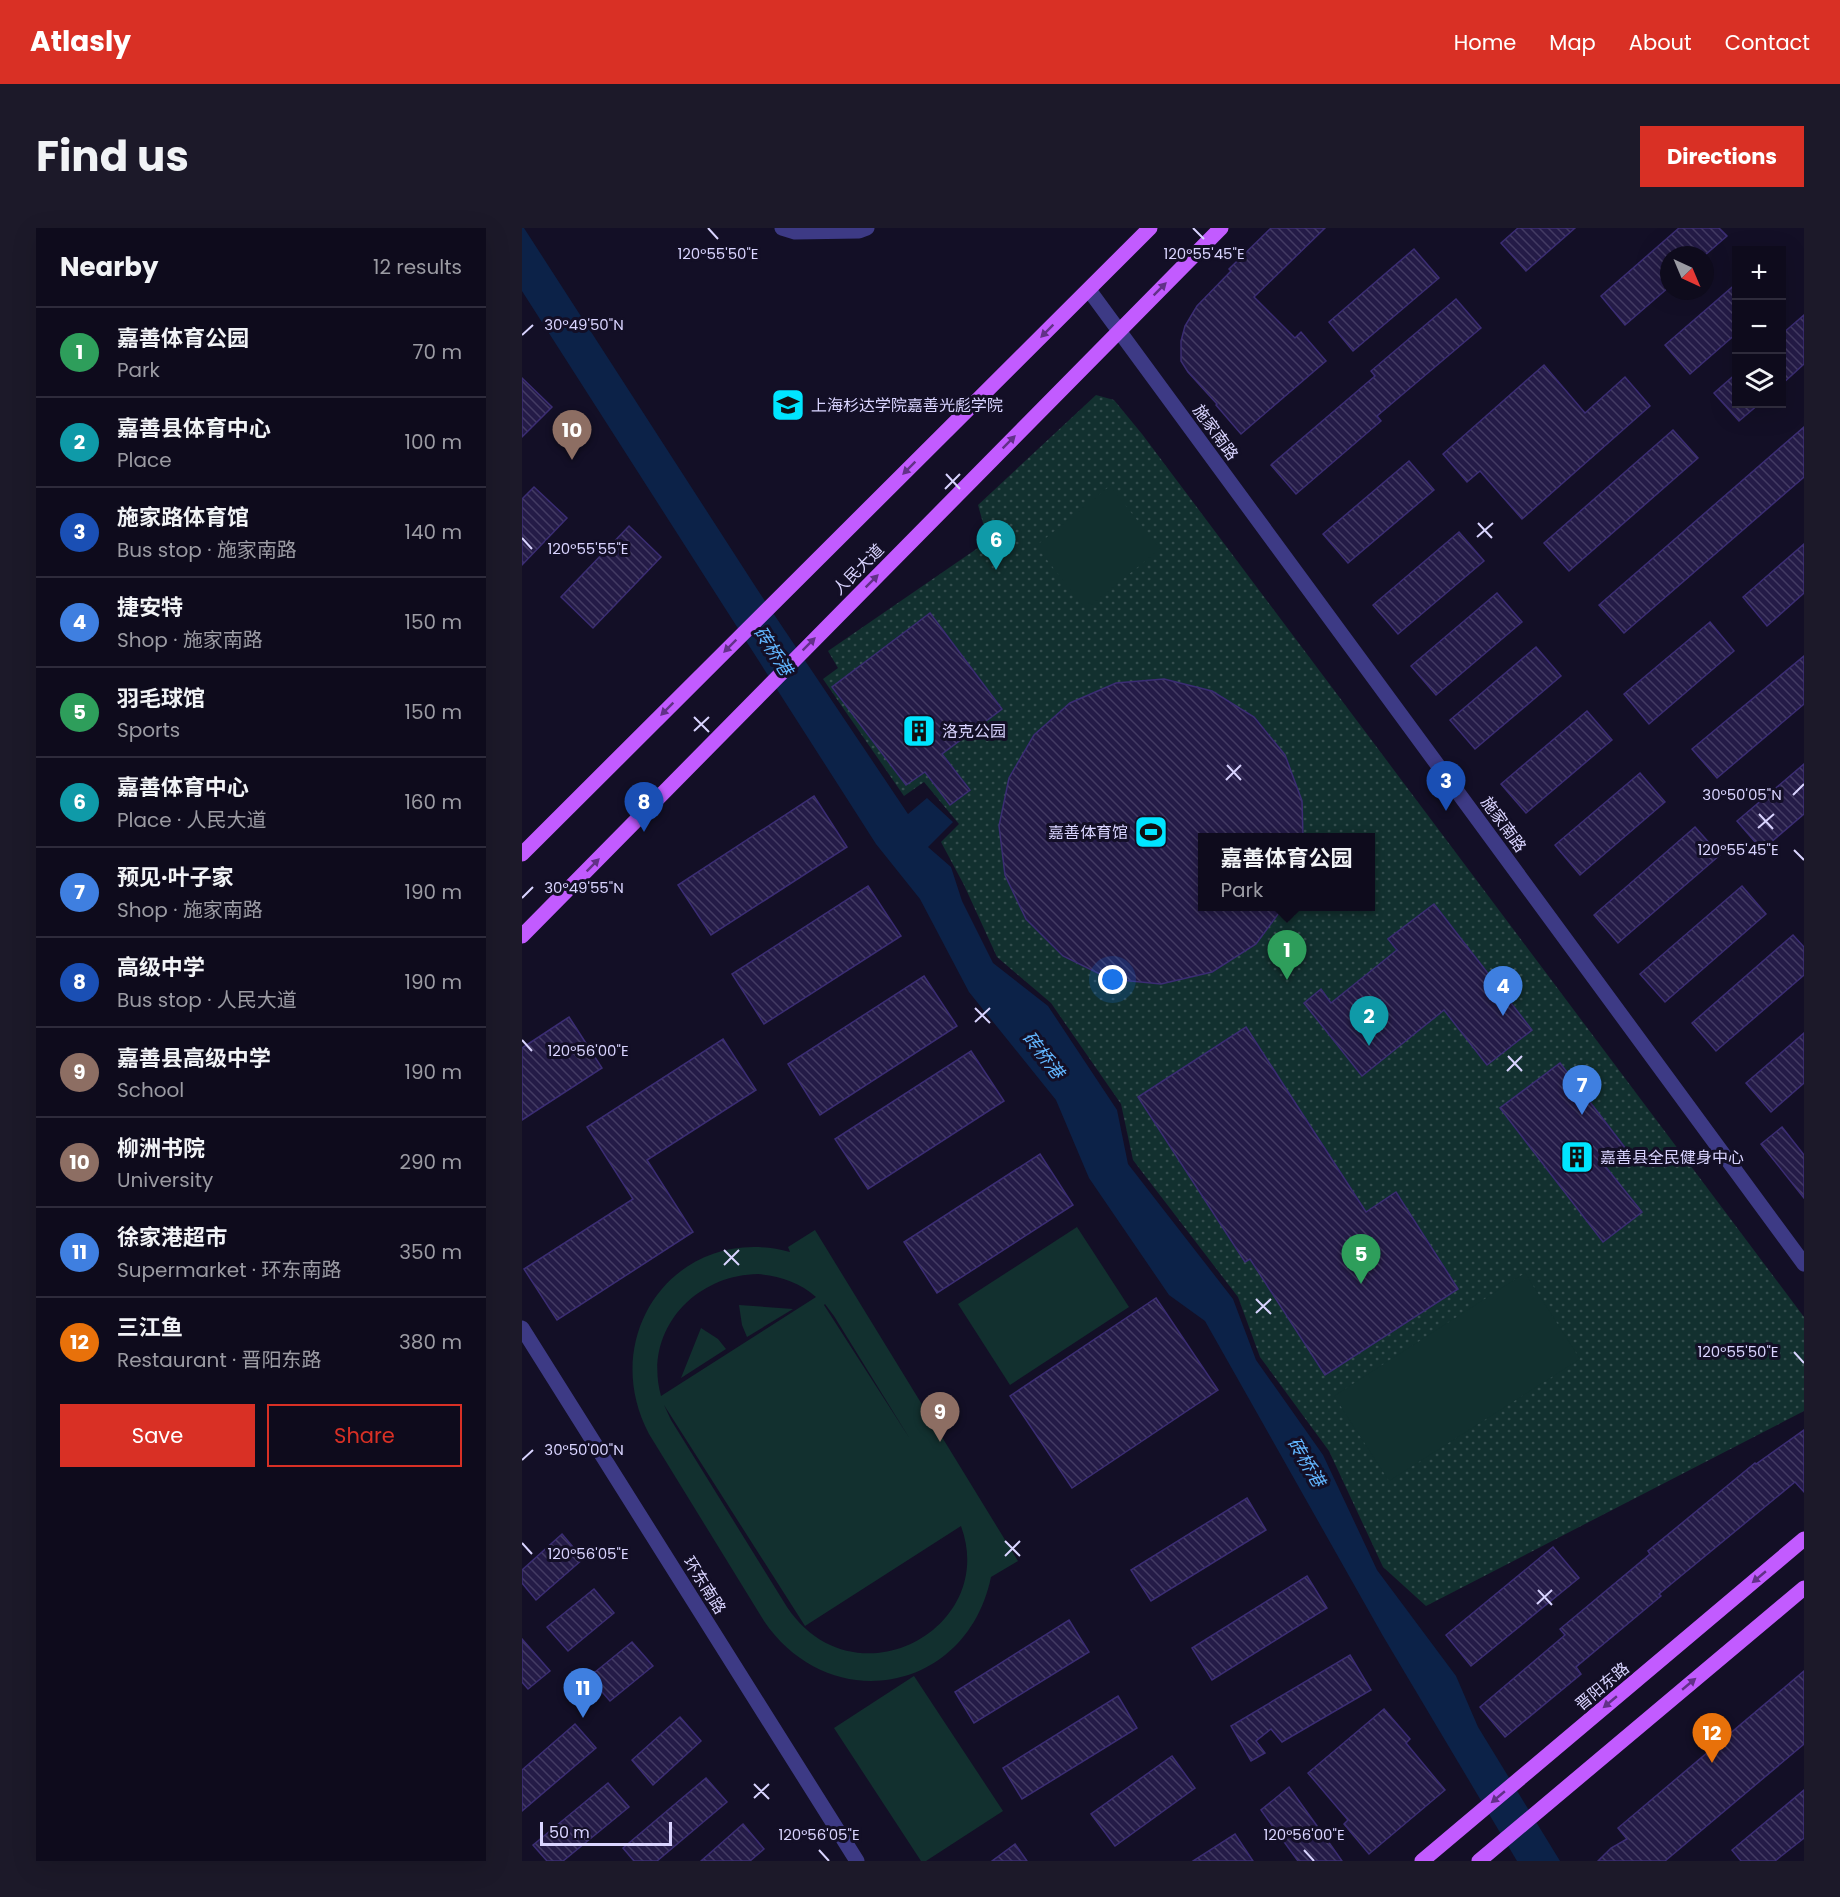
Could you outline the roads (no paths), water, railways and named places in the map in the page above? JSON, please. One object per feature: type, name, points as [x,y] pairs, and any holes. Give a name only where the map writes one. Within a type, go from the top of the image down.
[{"type":"main road","points":[[522,854],[1150,228]]},
{"type":"main road","name":"人民大道","points":[[522,936],[1221,228]]},
{"type":"main road","name":"晋阳东路","points":[[1422,1861],[1804,1539]]},
{"type":"main road","points":[[1480,1860],[1804,1588]]},
{"type":"street","points":[[782,228],[795,232],[859,231],[867,228]]},
{"type":"street","name":"施家南路","points":[[1089,290],[1804,1264]]},
{"type":"street","name":"环东南路","points":[[522,1328],[857,1861]]},
{"type":"water","name":"砖桥港","points":[[522,228],[757,589],[908,814],[927,798],[953,822],[928,847],[951,867],[962,901],[993,963],[1048,1006],[1117,1110],[1128,1164],[1233,1299],[1256,1360],[1323,1455],[1377,1570],[1456,1676],[1478,1727],[1560,1861],[1517,1861],[1383,1636],[1205,1321],[1169,1295],[1089,1178],[1056,1100],[969,992],[920,899],[876,844],[522,291]]},
{"type":"place","name":"上海杉达学院嘉善光彪学院","points":[[788,405]]},
{"type":"place","name":"柳洲书院","points":[[572,460]]},
{"type":"place","name":"嘉善体育中心","points":[[996,570]]},
{"type":"place","name":"洛克公园","points":[[919,731]]},
{"type":"place","name":"施家路体育馆","points":[[1446,811]]},
{"type":"place","name":"高级中学","points":[[644,832]]},
{"type":"place","name":"嘉善体育馆","points":[[1151,832]]},
{"type":"place","name":"嘉善体育公园","points":[[1287,980]]},
{"type":"place","name":"捷安特","points":[[1503,1016]]},
{"type":"place","name":"嘉善县体育中心","points":[[1369,1046]]},
{"type":"place","name":"预见·叶子家","points":[[1582,1115]]},
{"type":"place","name":"嘉善县全民健身中心","points":[[1577,1157]]},
{"type":"place","name":"羽毛球馆","points":[[1361,1284]]},
{"type":"place","name":"嘉善县高级中学","points":[[940,1442]]},
{"type":"place","name":"徐家港超市","points":[[583,1718]]},
{"type":"place","name":"三江鱼","points":[[1712,1763]]}]
